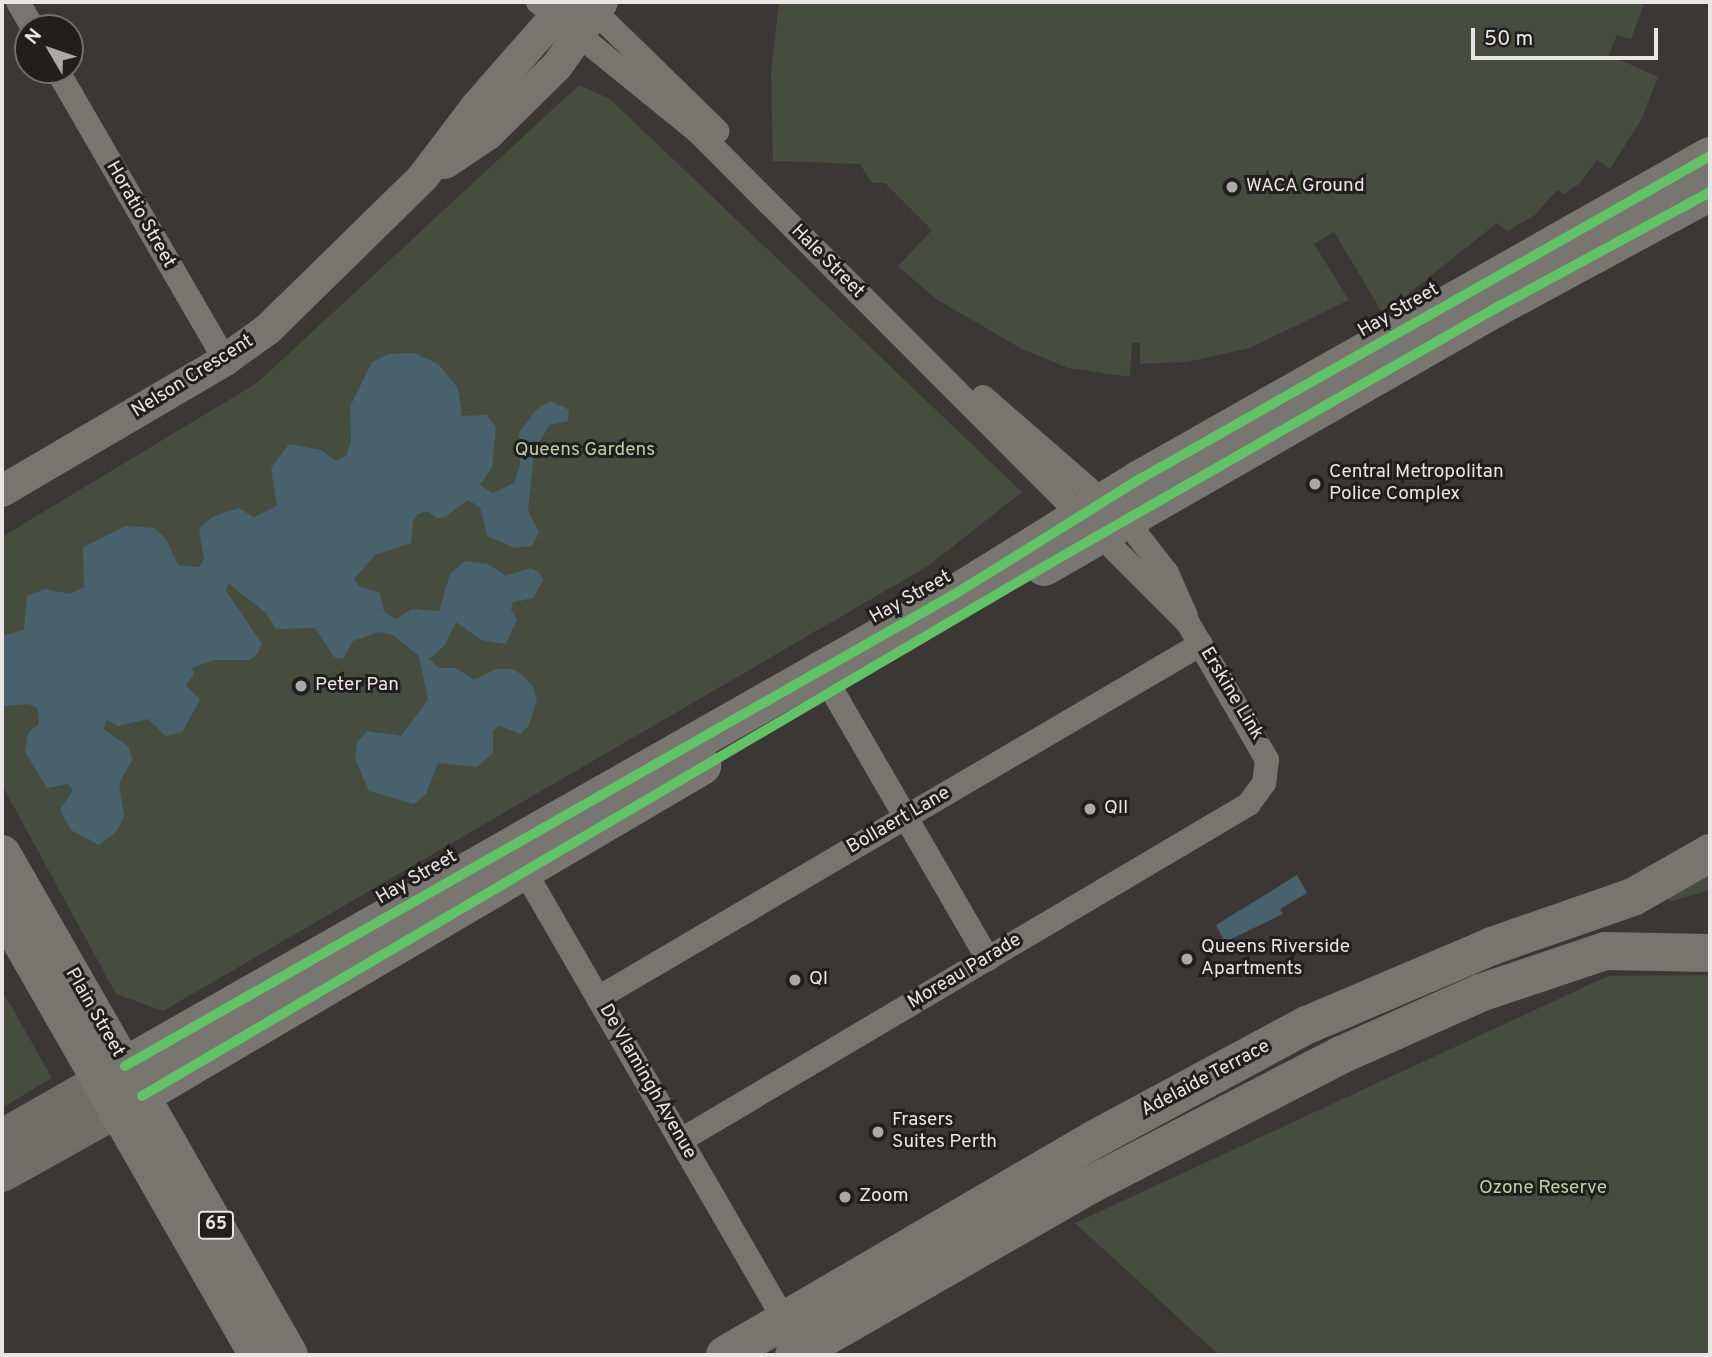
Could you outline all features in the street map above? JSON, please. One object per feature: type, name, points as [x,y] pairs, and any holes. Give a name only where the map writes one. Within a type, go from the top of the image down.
[{"type":"highway","name":"Adelaide Terrace","points":[[790,1338],[1093,1140],[1307,1025],[1492,946],[1633,898],[1710,853]]},
{"type":"highway","name":"Plain Street","points":[[2,854],[258,1355]]},
{"type":"highway","name":"Plain Street","points":[[2,908],[121,1088],[289,1355]]},
{"type":"highway","name":"Adelaide Terrace","points":[[725,1355],[790,1338],[1341,1055],[1480,993],[1605,951],[1710,953]]},
{"type":"main road","name":"Hay Street","points":[[516,857],[832,690],[1104,519],[1710,156]]},
{"type":"main road","name":"Hay Street","points":[[2,1174],[121,1088],[516,857],[955,594],[1104,519],[1710,192]]},
{"type":"main road","name":"Hay Street","points":[[2,1136],[121,1088]]},
{"type":"street","name":"Nelson Crescent","points":[[423,177],[488,134],[580,38],[574,5]]},
{"type":"street","name":"Nelson Crescent","points":[[2,491],[225,360],[268,329],[423,177],[476,107],[574,5]]},
{"type":"street","name":"Hale Street","points":[[574,5],[991,405],[1104,519]]},
{"type":"street","name":"Hale Street","points":[[580,38],[697,131],[1104,519]]},
{"type":"street","name":"Horatio Street","points":[[65,84],[225,360]]},
{"type":"street","name":"Erskine Link","points":[[1104,519],[1167,573],[1182,599],[1188,623],[1265,751],[1267,776],[1249,804]]},
{"type":"street","name":"Bollaert Lane","points":[[598,998],[1201,644]]},
{"type":"street","points":[[832,690],[988,959]]},
{"type":"street","name":"Moreau Parade","points":[[681,1140],[1249,804]]},
{"type":"street","name":"De Vlamingh Avenue","points":[[516,857],[681,1140],[790,1338]]},
{"type":"green space","name":"WACA Ground","points":[[779,2],[1645,2],[1631,39],[1617,35],[1609,55],[1658,77],[1641,120],[1610,169],[1597,160],[1579,184],[1564,194],[1557,190],[1535,215],[1507,231],[1497,223],[1383,314],[1334,232],[1314,244],[1349,300],[1250,348],[1187,362],[1140,364],[1140,343],[1132,343],[1130,377],[1068,368],[1022,349],[936,299],[898,266],[932,230],[885,183],[872,183],[860,164],[773,161],[771,73]]},
{"type":"green space","name":"Queens Gardens","points":[[579,85],[610,99],[1022,492],[928,566],[163,1011],[116,994],[2,785],[2,537],[257,383]]},
{"type":"green space","points":[[1710,866],[1710,890],[1669,902],[1668,896]]},
{"type":"green space","name":"Ozone Reserve","points":[[1710,975],[1710,1355],[1219,1355],[1075,1223],[1608,976]]},
{"type":"green space","points":[[2,990],[52,1078],[2,1108]]},
{"type":"water","points":[[414,353],[438,364],[458,388],[462,416],[487,415],[496,427],[492,467],[480,485],[493,493],[514,483],[520,465],[519,433],[536,410],[551,401],[569,410],[568,421],[549,425],[534,452],[528,511],[539,532],[532,546],[515,548],[487,536],[480,507],[468,500],[445,517],[437,518],[427,511],[418,514],[413,521],[411,543],[375,555],[354,579],[359,586],[380,593],[384,612],[396,619],[412,609],[439,611],[450,574],[465,561],[488,564],[506,576],[530,568],[539,572],[543,581],[533,598],[513,602],[511,610],[517,620],[506,644],[481,640],[456,622],[444,646],[429,659],[439,668],[456,668],[474,680],[496,669],[511,669],[521,674],[532,685],[537,699],[529,725],[521,734],[500,726],[493,730],[493,753],[477,767],[438,763],[426,794],[414,804],[369,791],[355,759],[357,743],[367,731],[401,736],[428,700],[419,656],[393,635],[378,632],[353,641],[343,659],[334,657],[315,628],[276,629],[266,613],[228,583],[226,591],[262,644],[258,653],[250,660],[214,660],[192,668],[194,674],[186,685],[200,700],[182,732],[166,736],[148,719],[118,726],[107,720],[103,729],[129,747],[132,760],[119,783],[124,816],[117,831],[99,845],[71,830],[60,810],[73,790],[68,784],[47,788],[25,752],[28,733],[39,724],[38,709],[29,704],[2,706],[2,636],[24,630],[27,596],[45,589],[70,594],[84,587],[83,547],[126,526],[154,528],[166,539],[178,565],[199,567],[204,560],[199,529],[212,517],[238,508],[254,517],[277,506],[271,468],[289,444],[321,450],[336,461],[346,456],[351,441],[350,407],[372,362],[389,354]]},
{"type":"water","points":[[1297,875],[1307,893],[1280,909],[1283,914],[1225,942],[1216,925]]},
{"type":"cycle path","points":[[125,1066],[955,594],[1140,479],[1710,156]]},
{"type":"cycle path","points":[[142,1096],[1047,565],[1494,309],[1710,192]]},
{"type":"place","name":"WACA Ground","points":[[1232,187]]},
{"type":"place","name":"Central Metropolitan Police Complex","points":[[1315,484]]},
{"type":"place","name":"Peter Pan","points":[[301,686]]},
{"type":"place","name":"QII","points":[[1090,809]]},
{"type":"place","name":"Queens Riverside Apartments","points":[[1187,959]]},
{"type":"place","name":"QI","points":[[795,980]]},
{"type":"place","name":"Frasers Suites Perth","points":[[878,1132]]},
{"type":"place","name":"Zoom","points":[[845,1197]]}]
